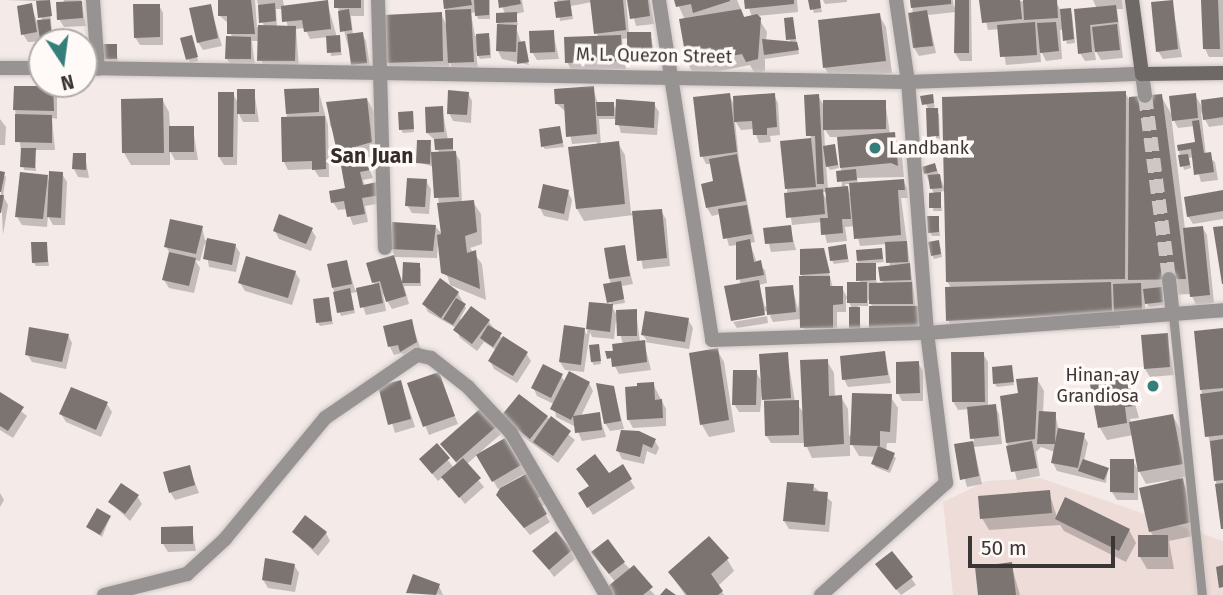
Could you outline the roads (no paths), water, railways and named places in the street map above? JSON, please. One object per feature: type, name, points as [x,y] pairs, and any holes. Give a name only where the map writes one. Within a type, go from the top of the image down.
[{"type":"main road","points":[[1132,0],[1142,74]]},
{"type":"main road","name":"M. L. Quezon Street","points":[[1142,74],[1223,73]]},
{"type":"street","points":[[92,28],[93,0]]},
{"type":"street","points":[[379,0],[383,72],[385,248]]},
{"type":"street","points":[[659,0],[673,75],[712,340],[927,333],[1223,310]]},
{"type":"street","points":[[821,595],[946,483],[927,333],[908,82],[896,0]]},
{"type":"street","points":[[0,68],[28,68]]},
{"type":"street","name":"M. L. Quezon Street","points":[[98,69],[673,75],[908,82],[1142,74]]},
{"type":"street","points":[[1142,74],[1145,96]]},
{"type":"street","points":[[1169,279],[1174,315]]},
{"type":"street","points":[[104,595],[187,573],[225,539],[325,418],[417,355],[430,358],[468,387],[511,433],[607,595]]},
{"type":"lane","points":[[1174,315],[1202,595]]},
{"type":"tunnel","points":[[1145,96],[1169,279]]},
{"type":"place","name":"Landbank","points":[[875,148]]},
{"type":"place","name":"Hinan-ay Grandiosa","points":[[1153,386]]},
{"type":"district","name":"San Juan","points":[[372,156]]}]
